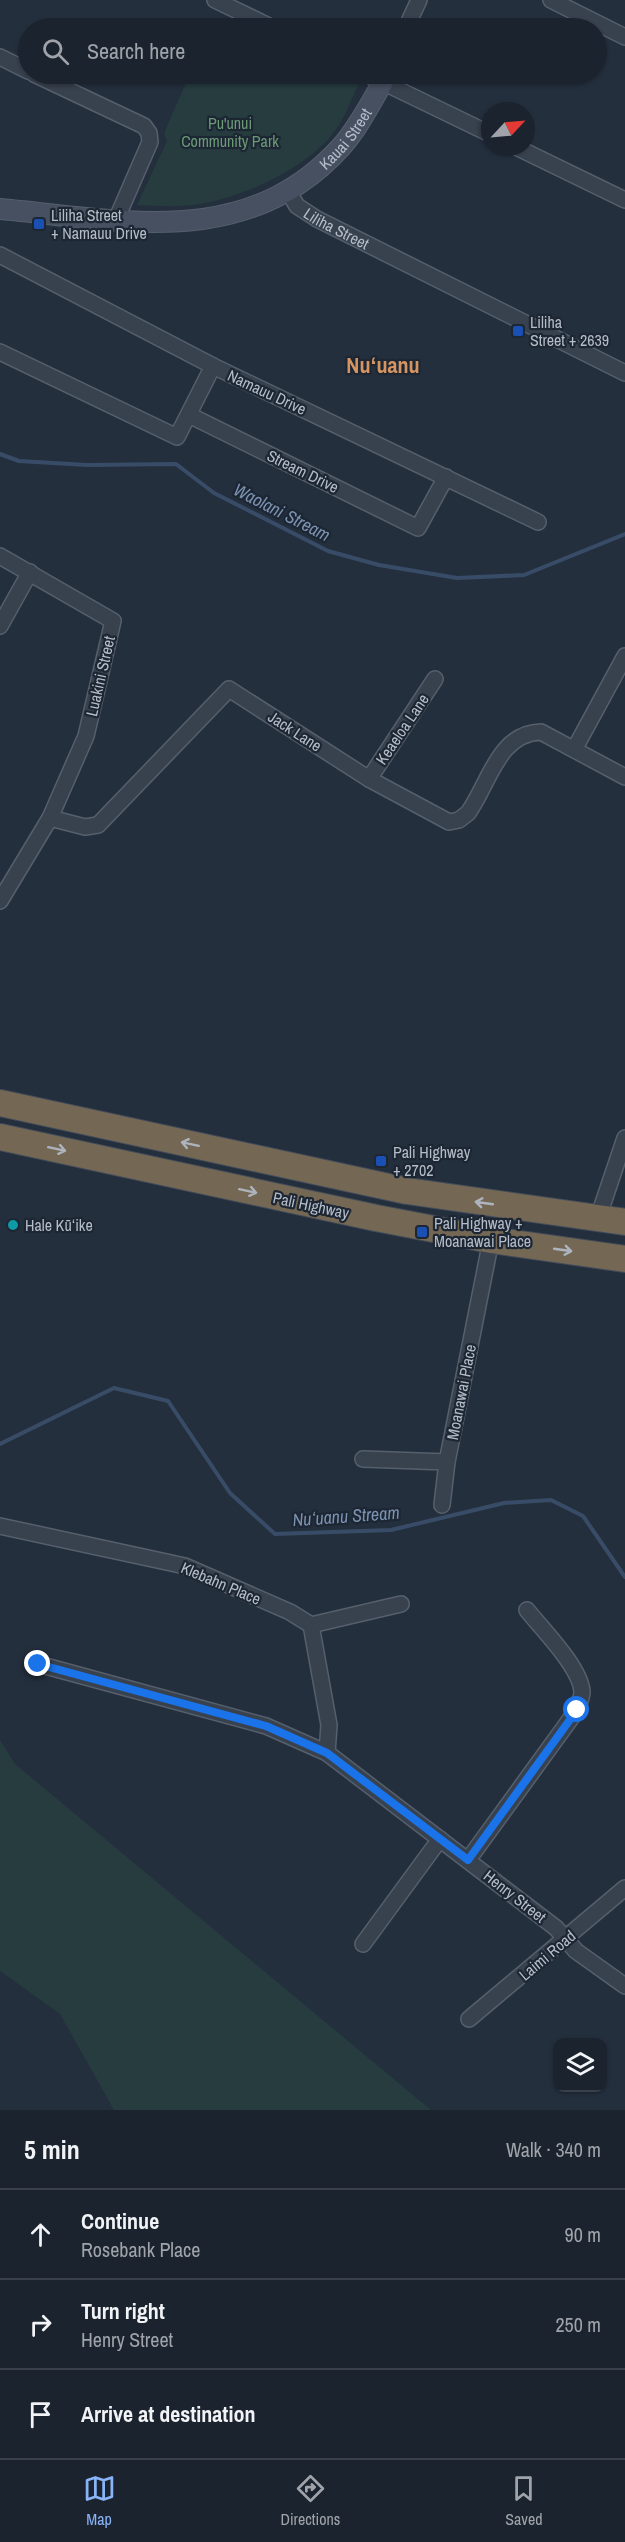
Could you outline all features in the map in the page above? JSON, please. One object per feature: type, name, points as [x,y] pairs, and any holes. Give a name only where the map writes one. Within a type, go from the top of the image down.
[{"type":"highway","name":"Pali Highway","points":[[0,1103],[407,1191],[625,1222]]},
{"type":"highway","name":"Pali Highway","points":[[0,1137],[362,1216],[491,1240],[625,1258]]},
{"type":"street","points":[[215,0],[252,18]]},
{"type":"street","points":[[411,18],[419,0]]},
{"type":"street","points":[[551,0],[587,18]]},
{"type":"street","points":[[607,28],[625,37]]},
{"type":"street","points":[[0,57],[18,66]]},
{"type":"street","points":[[55,84],[144,126],[149,133],[150,142],[116,220]]},
{"type":"street","name":"Kauai Street","points":[[288,191],[327,161],[341,147],[374,84]]},
{"type":"street","points":[[393,84],[481,129]]},
{"type":"street","points":[[535,156],[625,200]]},
{"type":"street","points":[[0,209],[116,220],[164,223],[200,222],[230,215],[288,191]]},
{"type":"street","name":"Liliha Street","points":[[288,191],[297,206],[317,219],[625,373]]},
{"type":"street","name":"Namauu Drive","points":[[0,255],[213,366],[538,522]]},
{"type":"street","points":[[0,352],[177,437],[213,366]]},
{"type":"street","name":"Stream Drive","points":[[189,415],[418,528],[446,477]]},
{"type":"street","name":"Luakini Street","points":[[0,556],[113,621],[86,736],[50,818]]},
{"type":"street","points":[[0,626],[30,572]]},
{"type":"street","points":[[575,748],[625,656]]},
{"type":"street","name":"Keaeloa Lane","points":[[369,778],[435,679]]},
{"type":"street","name":"Jack Lane","points":[[50,818],[85,827],[98,825],[229,689],[369,778],[449,822],[459,820],[475,804],[505,747],[530,732],[541,732],[575,748],[625,777]]},
{"type":"street","points":[[0,901],[50,818]]},
{"type":"street","points":[[598,1218],[625,1138]]},
{"type":"street","name":"Moanawai Place","points":[[363,1459],[447,1462],[491,1240]]},
{"type":"street","points":[[442,1505],[447,1462]]},
{"type":"street","name":"Klebahn Place","points":[[0,1526],[185,1566],[290,1612],[311,1625]]},
{"type":"street","points":[[327,1753],[329,1725],[311,1625],[401,1604]]},
{"type":"street","points":[[468,1860],[577,1710],[582,1694],[579,1679],[572,1666],[527,1610]]},
{"type":"street","name":"Henry Street","points":[[38,1664],[266,1726],[327,1753],[468,1860],[567,1939],[576,1951],[625,1986]]},
{"type":"street","points":[[363,1944],[440,1839]]},
{"type":"street","name":"Laimi Road","points":[[469,2019],[625,1888]]},
{"type":"green space","name":"Pu'unui Community Park","points":[[186,84],[359,84],[339,125],[312,155],[252,189],[211,202],[178,206],[137,205],[167,141],[164,133]]},
{"type":"green space","points":[[0,1740],[15,1764],[431,2110],[114,2110],[60,2014],[0,1971]]},
{"type":"waterway","name":"Waolani Stream","points":[[0,454],[19,461],[87,465],[176,464],[214,493],[328,551],[379,565],[457,578],[524,575],[625,534]]},
{"type":"waterway","name":"Nuʻuanu Stream","points":[[0,1444],[114,1388],[168,1401],[230,1493],[275,1534],[391,1530],[504,1503],[551,1500],[583,1516],[625,1577]]},
{"type":"place","name":"Liliha Street + Namauu Drive","points":[[39,224]]},
{"type":"place","name":"Liliha Street + 2639","points":[[518,331]]},
{"type":"place","name":"Pali Highway + 2702","points":[[381,1161]]},
{"type":"place","name":"Hale Kūʻike","points":[[13,1225]]},
{"type":"place","name":"Pali Highway + Moanawai Place","points":[[422,1232]]},
{"type":"district","name":"Nuʻuanu","points":[[383,365]]},
{"type":"route","points":[[38,1664],[266,1726],[327,1753],[468,1860],[577,1710]]}]
